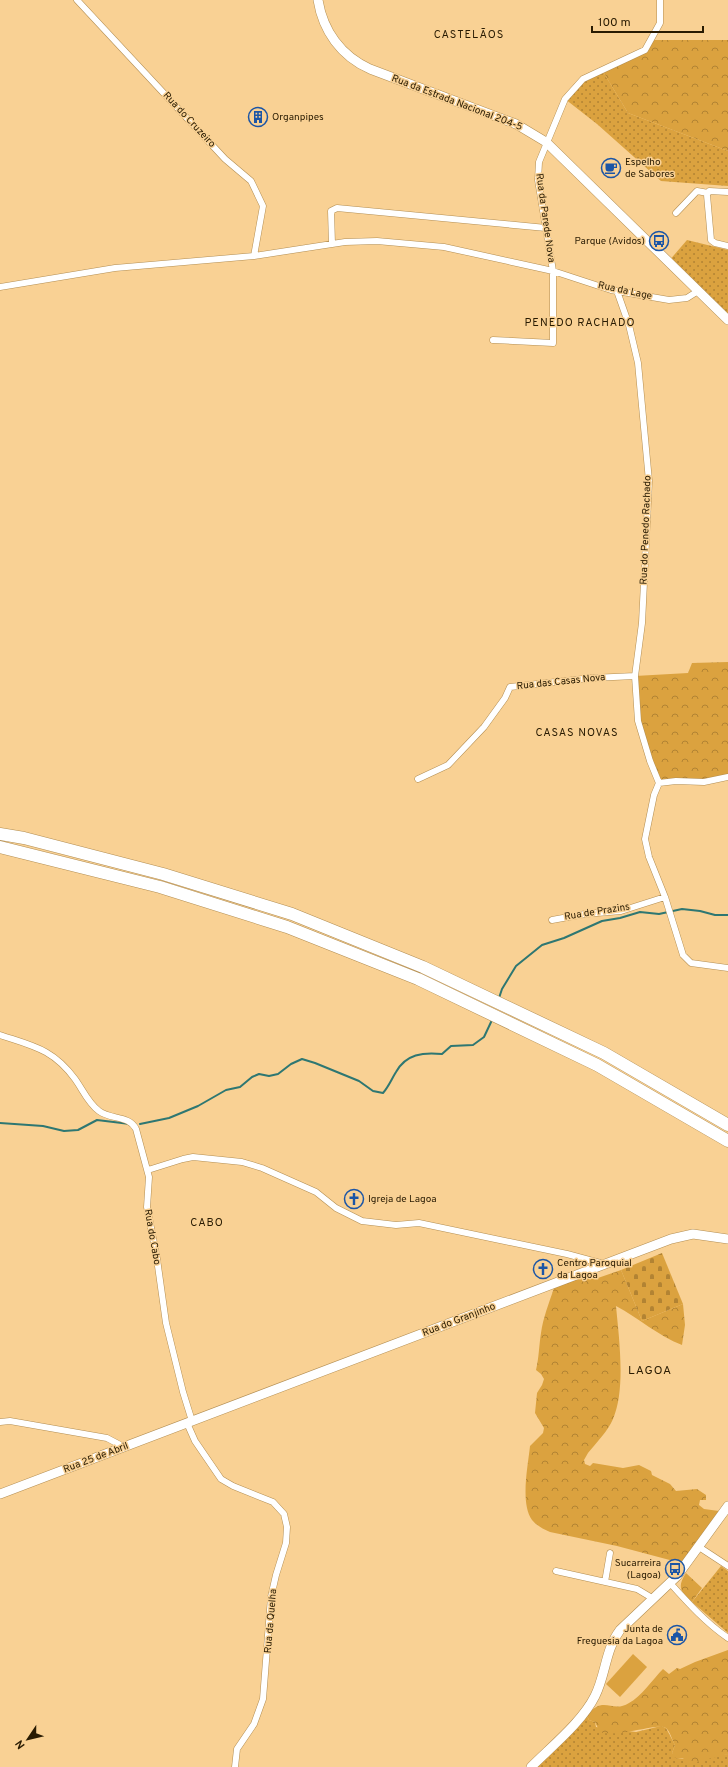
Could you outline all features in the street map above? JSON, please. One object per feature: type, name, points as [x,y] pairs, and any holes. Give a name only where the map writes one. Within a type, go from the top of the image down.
[{"type":"highway","points":[[0,834],[24,838],[164,874],[285,912],[423,967],[604,1053],[728,1125]]},
{"type":"highway","points":[[0,847],[145,883],[190,896],[287,927],[418,979],[598,1065],[728,1141]]},
{"type":"street","name":"Rua do Cruzeiro","points":[[76,0],[225,159],[250,181],[263,206],[254,256]]},
{"type":"street","name":"Rua da Estrada Nacional 204-5","points":[[318,0],[322,19],[329,34],[343,51],[357,63],[511,122],[546,142],[728,320]]},
{"type":"street","name":"Rua da Parede Nova","points":[[493,340],[553,343],[553,271],[538,180],[539,162],[565,99],[583,79],[645,50],[660,22],[660,0]]},
{"type":"street","points":[[676,213],[697,191],[708,193],[709,191],[728,192]]},
{"type":"street","points":[[708,193],[711,240],[715,243],[728,246]]},
{"type":"street","points":[[332,244],[331,211],[336,208],[546,228]]},
{"type":"street","name":"Rua da Lage","points":[[0,287],[115,268],[254,256],[332,244],[378,241],[444,247],[553,271],[617,291],[677,300],[687,298],[698,291]]},
{"type":"street","name":"Rua do Penedo Rachado","points":[[617,291],[629,325],[638,363],[649,481],[642,623],[636,676]]},
{"type":"street","points":[[636,676],[638,721],[650,761],[659,783],[654,795],[644,839],[649,857],[669,908],[686,960],[698,964],[728,968]]},
{"type":"street","name":"Rua das Casas Nova","points":[[418,779],[448,765],[484,727],[505,698],[510,687],[578,679],[636,676]]},
{"type":"street","points":[[659,783],[676,781],[704,782],[728,777]]},
{"type":"street","name":"Rua de Prazins","points":[[552,920],[585,914],[621,911],[665,897]]},
{"type":"street","name":"Rua do Cabo","points":[[0,1035],[48,1052],[71,1074],[94,1107],[111,1117],[129,1120],[134,1124],[148,1170],[150,1183],[147,1207],[157,1259],[166,1323],[189,1422]]},
{"type":"street","points":[[148,1170],[193,1157],[242,1162],[262,1168],[316,1192],[336,1208],[362,1221],[396,1225],[419,1223],[566,1254],[604,1264]]},
{"type":"street","name":"Rua do Granjinho","points":[[189,1422],[604,1264],[686,1235],[699,1234],[728,1239]]},
{"type":"street","points":[[0,1422],[10,1421],[107,1438],[124,1447]]},
{"type":"street","name":"Rua 25 de Abril","points":[[0,1494],[189,1422]]},
{"type":"street","name":"Rua da Quelha","points":[[189,1422],[195,1441],[221,1479],[232,1486],[273,1502],[284,1514],[287,1527],[286,1543],[271,1597],[263,1699],[254,1724],[237,1749],[235,1767]]},
{"type":"street","points":[[531,1767],[588,1708],[599,1684],[608,1652],[613,1640],[620,1630],[652,1598],[670,1583],[699,1547],[728,1506]]},
{"type":"street","points":[[699,1547],[728,1566]]},
{"type":"street","points":[[605,1582],[610,1553]]},
{"type":"street","points":[[556,1571],[637,1589],[652,1598]]},
{"type":"street","points":[[670,1583],[694,1609],[728,1638]]},
{"type":"green space","points":[[650,40],[728,40],[728,151],[628,113],[602,70],[645,50]]},
{"type":"green space","points":[[602,70],[628,113],[728,151],[728,186],[661,181],[597,124],[565,99],[583,79]]},
{"type":"green space","points":[[687,240],[728,250],[728,320],[668,262]]},
{"type":"green space","points":[[728,662],[728,777],[659,783],[641,733],[635,676],[688,673],[692,663]]},
{"type":"green space","points":[[662,1253],[683,1304],[642,1321],[621,1270]]},
{"type":"green space","points":[[621,1270],[642,1321],[683,1304],[685,1325],[682,1345],[665,1337],[616,1306],[620,1363],[617,1407],[608,1428],[584,1460],[585,1464],[590,1466],[593,1463],[623,1468],[639,1465],[651,1471],[652,1475],[670,1484],[676,1491],[697,1489],[706,1495],[706,1500],[700,1500],[699,1505],[704,1509],[719,1511],[681,1563],[617,1546],[550,1532],[540,1527],[532,1520],[528,1513],[526,1504],[526,1484],[530,1446],[543,1433],[544,1428],[535,1413],[537,1393],[544,1379],[536,1370],[542,1327],[554,1288],[580,1277],[595,1279]]},
{"type":"green space","points":[[721,1566],[728,1571],[728,1633],[692,1602]]},
{"type":"green space","points":[[686,1573],[702,1588],[692,1602],[681,1589],[681,1582]]},
{"type":"green space","points":[[728,1650],[728,1754],[688,1764],[683,1758],[678,1759],[674,1757],[672,1753],[675,1745],[669,1731],[666,1728],[655,1727],[617,1733],[600,1732],[595,1722],[589,1720],[587,1716],[598,1706],[603,1705],[618,1707],[629,1703],[642,1692],[663,1669],[669,1674],[677,1668],[680,1669]]},
{"type":"green space","points":[[633,1654],[647,1667],[620,1697],[606,1684]]},
{"type":"green space","points":[[587,1716],[589,1720],[595,1722],[596,1727],[636,1732],[661,1726],[666,1728],[675,1745],[672,1753],[678,1759],[728,1754],[728,1767],[537,1767]]},
{"type":"waterway","points":[[499,998],[502,989],[516,966],[542,945],[564,938],[602,921],[620,918],[640,912],[659,914],[682,909],[700,911],[715,915],[728,915]]},
{"type":"waterway","points":[[140,1124],[169,1118],[198,1106],[226,1090],[240,1087],[252,1077],[259,1074],[269,1076],[278,1074],[291,1064],[302,1059],[359,1081],[373,1091],[383,1093],[400,1066],[405,1061],[422,1054],[442,1054],[451,1046],[473,1045],[484,1037],[492,1020]]},
{"type":"waterway","points":[[0,1123],[43,1126],[64,1131],[78,1130],[97,1120],[130,1124]]},
{"type":"place","name":"Organpipes","points":[[258,117]]},
{"type":"place","name":"Espelho de Sabores","points":[[611,168]]},
{"type":"place","name":"Parque (Avidos)","points":[[659,241]]},
{"type":"place","name":"Igreja de Lagoa","points":[[354,1199]]},
{"type":"place","name":"Centro Paroquial da Lagoa","points":[[543,1269]]},
{"type":"place","name":"Sucarreira (Lagoa)","points":[[675,1569]]},
{"type":"place","name":"Junta de Freguesia da Lagoa","points":[[677,1635]]},
{"type":"district","name":"CASTELÃOS","points":[[469,35]]},
{"type":"district","name":"PENEDO RACHADO","points":[[580,323]]},
{"type":"district","name":"CASAS NOVAS","points":[[577,733]]},
{"type":"district","name":"CABO","points":[[207,1223]]},
{"type":"district","name":"LAGOA","points":[[650,1371]]}]
